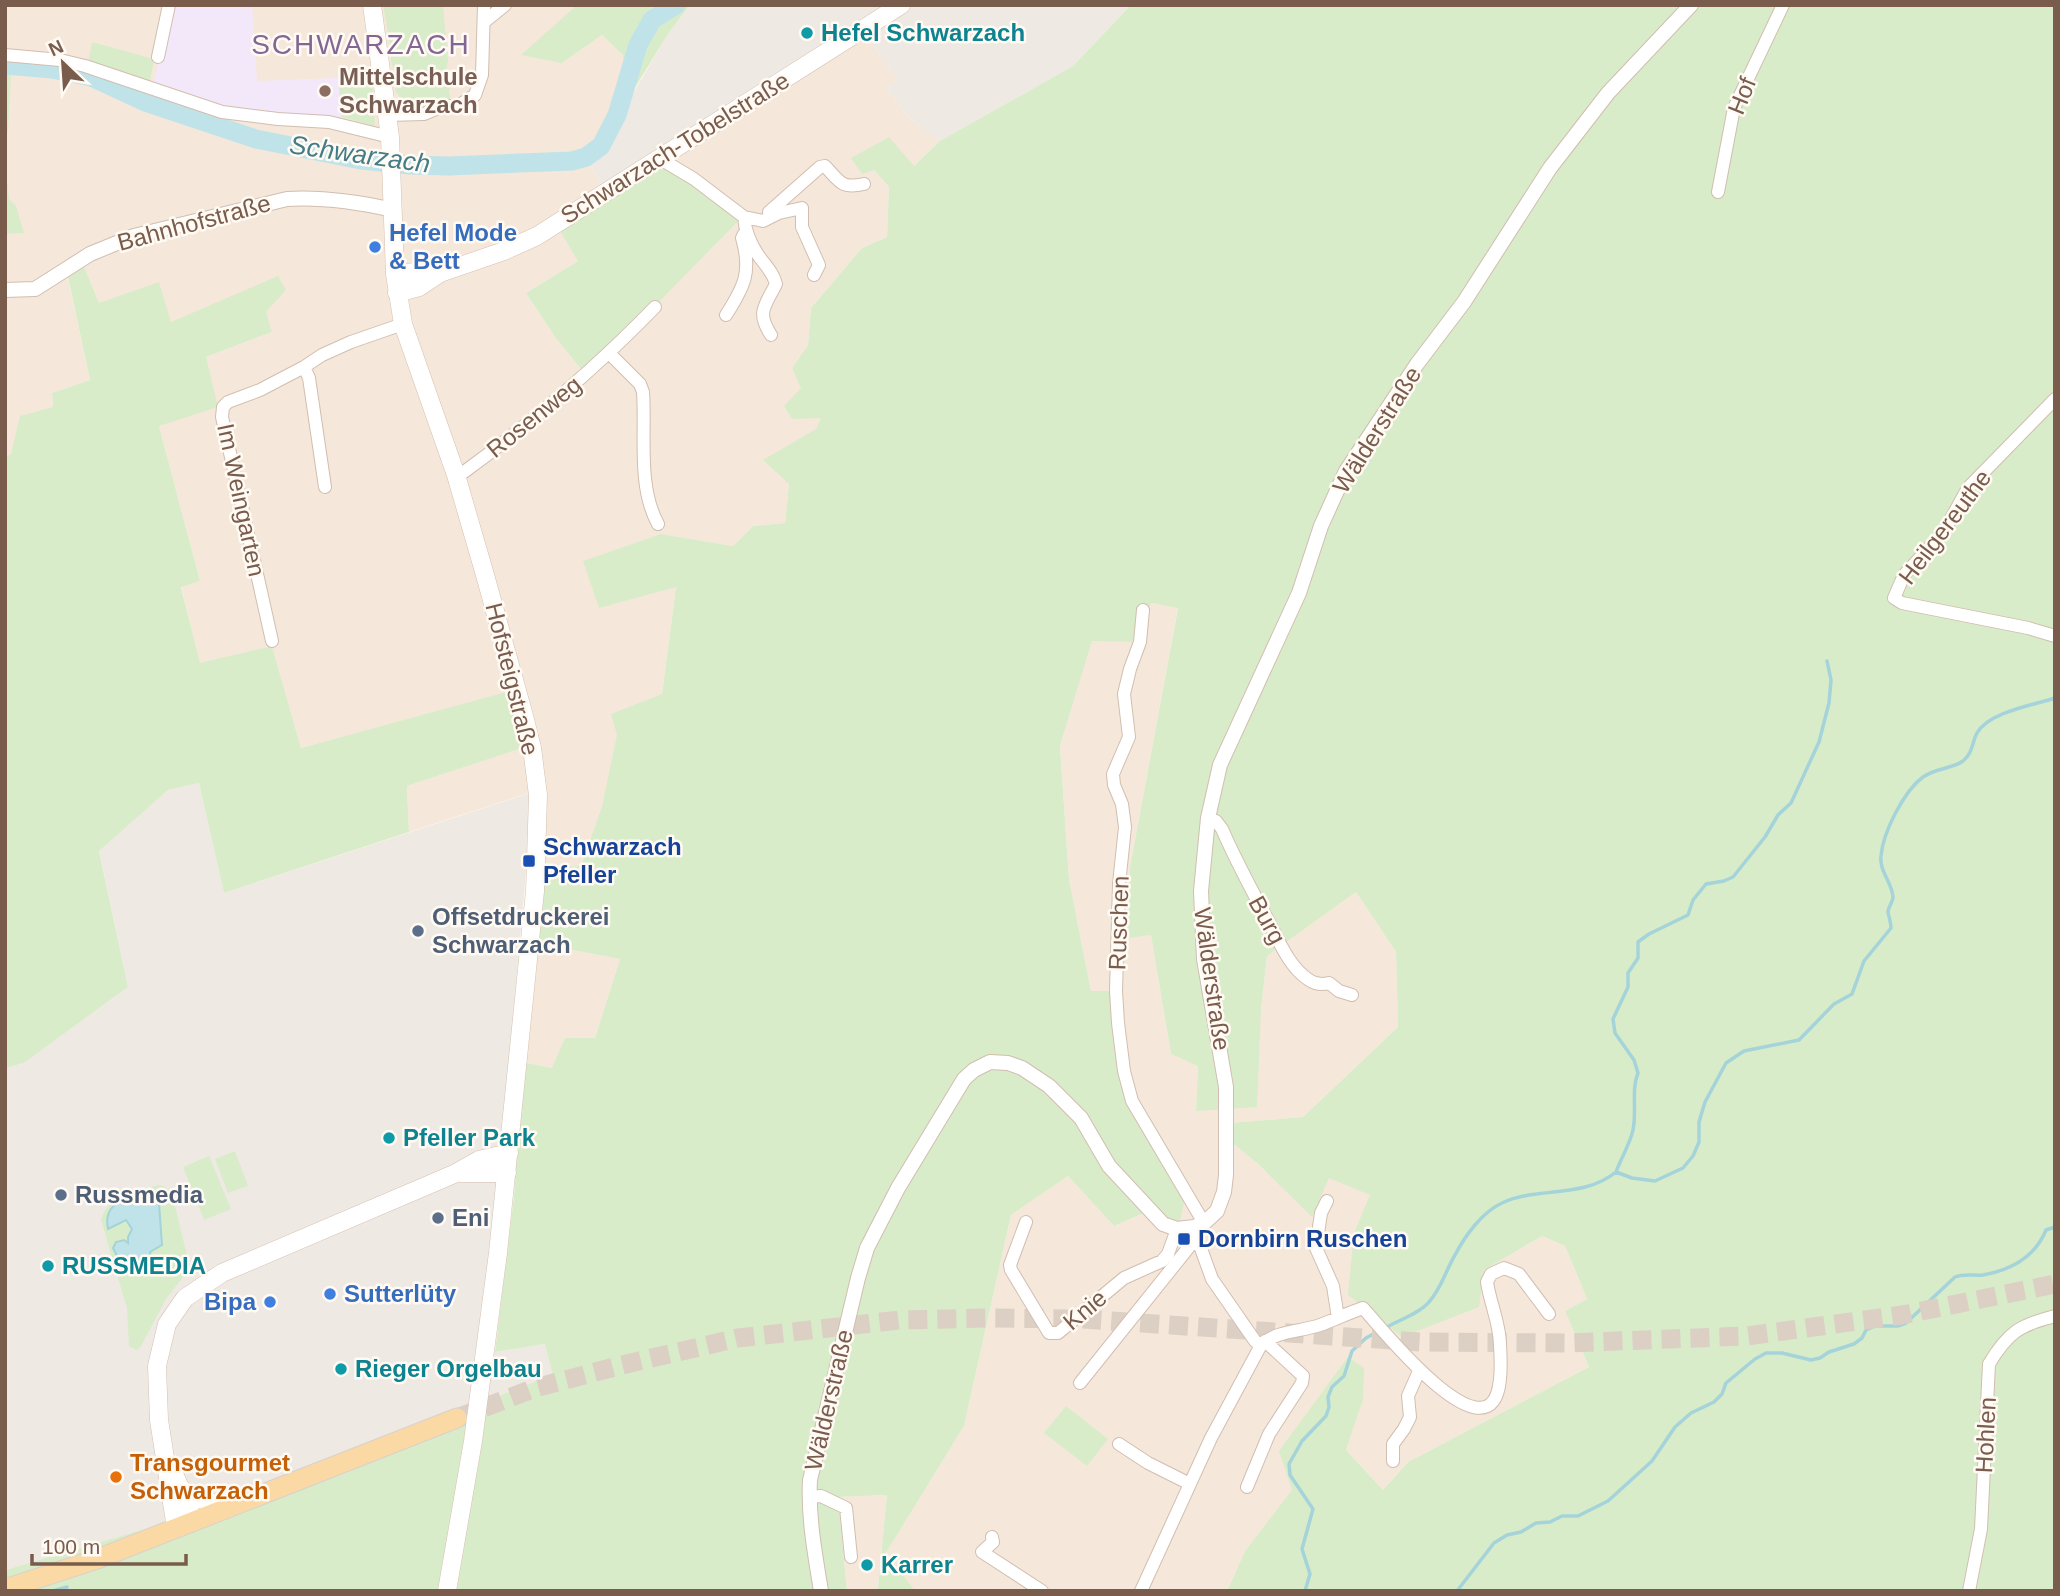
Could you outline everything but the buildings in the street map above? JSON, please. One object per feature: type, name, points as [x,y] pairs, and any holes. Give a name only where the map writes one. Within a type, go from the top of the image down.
[{"type":"main road","name":"Hofsteigstraße","points":[[372,5],[391,155],[395,274],[403,324],[456,475],[524,716],[538,795],[535,891],[507,1173],[473,1441],[446,1591]]},
{"type":"main road","name":"Schwarzach-Tobelstraße","points":[[397,293],[419,286],[440,273],[504,251],[537,236],[901,5]]},
{"type":"main road","name":"Schwarzach-Tobelstraße","points":[[395,274],[440,273]]},
{"type":"main road","points":[[176,1528],[159,1420],[157,1366],[167,1324],[186,1298],[222,1273],[454,1174],[479,1160],[509,1153]]},
{"type":"main road","points":[[454,1174],[507,1173]]},
{"type":"main road","points":[[5,1589],[100,1558],[457,1418]]},
{"type":"main road","points":[[166,1457],[194,1521]]},
{"type":"main road","points":[[180,1488],[194,1497],[228,1508]]},
{"type":"street","points":[[158,57],[169,5]]},
{"type":"street","points":[[387,115],[424,114],[443,106],[458,106],[475,95],[482,75],[484,5]]},
{"type":"street","points":[[484,22],[505,5]]},
{"type":"street","name":"Wälderstraße","points":[[1198,1229],[1217,1211],[1221,1202],[1226,1152],[1226,1087],[1204,959],[1200,891],[1208,818],[1220,765],[1299,593],[1321,526],[1346,471],[1417,364],[1464,302],[1550,168],[1608,93],[1691,5]]},
{"type":"street","name":"Hof","points":[[1718,192],[1734,108],[1783,5]]},
{"type":"street","points":[[5,55],[60,60],[85,66],[233,114],[329,122],[391,155]]},
{"type":"street","points":[[659,158],[694,179],[748,218],[763,221],[779,213],[802,208],[802,227],[819,265],[814,275]]},
{"type":"street","points":[[748,218],[772,211],[820,167],[825,166],[844,186],[864,184]]},
{"type":"street","name":"Bahnhofstraße","points":[[5,290],[36,289],[90,254],[134,236],[287,199],[355,201],[393,210]]},
{"type":"street","points":[[726,315],[741,291],[747,273],[742,238],[748,218]]},
{"type":"street","points":[[745,231],[756,253],[774,275],[776,284],[761,311],[763,323],[771,335]]},
{"type":"street","name":"Rosenweg","points":[[456,475],[523,429],[610,354],[655,307]]},
{"type":"street","name":"Im Weingarten","points":[[272,641],[222,417],[223,407],[228,402],[260,390],[304,367],[322,355],[403,324]]},
{"type":"street","points":[[610,354],[640,383],[643,392],[645,484],[648,504],[657,524]]},
{"type":"street","points":[[304,367],[309,378],[325,487]]},
{"type":"street","name":"Heilgereuthe","points":[[2055,399],[1968,488],[1942,533],[1904,575],[1894,598],[1902,603],[2055,636]]},
{"type":"street","name":"Ruschen","points":[[1143,610],[1140,642],[1124,694],[1129,737],[1113,774],[1114,785],[1122,804],[1125,827],[1119,884],[1116,991],[1118,1023],[1124,1071],[1132,1101],[1198,1229]]},
{"type":"street","name":"Burg","points":[[1208,818],[1216,821],[1222,829],[1254,897],[1296,967],[1311,981],[1329,984],[1352,995]]},
{"type":"street","name":"Wälderstraße","points":[[821,1591],[809,1497],[814,1463],[858,1278],[867,1248],[898,1188],[955,1091],[974,1070],[990,1062],[1009,1063],[1022,1068],[1049,1086],[1081,1118],[1109,1166],[1143,1205],[1163,1224],[1177,1230]]},
{"type":"street","points":[[1327,1200],[1321,1213],[1316,1248],[1333,1286],[1338,1318]]},
{"type":"street","name":"Knie","points":[[1026,1222],[1010,1265],[1011,1270],[1032,1307],[1053,1335],[1124,1278],[1162,1261],[1168,1254],[1177,1230]]},
{"type":"street","points":[[1177,1230],[1198,1229],[1212,1279],[1255,1340],[1263,1343],[1303,1377],[1302,1384],[1261,1450],[1247,1487]]},
{"type":"street","name":"Knie","points":[[1080,1383],[1198,1229]]},
{"type":"street","points":[[1142,1591],[1211,1438],[1263,1343],[1275,1336],[1316,1326],[1363,1308],[1419,1371],[1448,1394],[1480,1408],[1491,1403],[1497,1394],[1500,1342],[1487,1282],[1491,1274],[1504,1268],[1519,1274],[1549,1314]]},
{"type":"street","name":"Hohlen","points":[[1969,1591],[1981,1529],[1989,1364],[1998,1349],[2017,1329],[2055,1315]]},
{"type":"street","points":[[1393,1461],[1392,1444],[1410,1417],[1408,1395],[1419,1371]]},
{"type":"street","points":[[1119,1444],[1190,1484]]},
{"type":"street","points":[[809,1497],[821,1496],[845,1508],[851,1557]]},
{"type":"street","points":[[992,1538],[993,1542],[982,1552],[1042,1591]]},
{"type":"shaded area","points":[[5,5],[577,5],[562,63],[602,35],[623,55],[625,104],[602,146],[586,158],[606,193],[578,261],[526,293],[555,337],[585,374],[659,159],[866,36],[897,79],[886,88],[908,117],[940,141],[913,167],[874,170],[889,187],[887,237],[862,248],[811,308],[808,345],[792,368],[822,417],[789,484],[785,523],[753,526],[733,546],[661,534],[676,586],[662,694],[618,738],[602,806],[581,866],[543,867],[541,789],[409,832],[407,786],[524,747],[510,692],[301,748],[272,646],[200,664],[181,585],[200,581],[159,426],[206,357],[272,332],[171,322],[99,303],[84,266],[68,278],[90,380],[52,393],[53,407],[11,455],[5,457]]},
{"type":"shaded area","points":[[173,5],[252,5],[257,81],[338,78],[342,117],[252,114],[220,107],[153,84]]},
{"type":"shaded area","points":[[1131,5],[1073,66],[940,141],[908,117],[886,88],[897,79],[866,36],[606,193],[586,158],[602,146],[668,34],[688,6]]},
{"type":"shaded area","points":[[1150,603],[1178,607],[1130,867],[1127,937],[1151,934],[1171,1054],[1198,1065],[1196,1111],[1261,1009],[1267,956],[1356,892],[1396,952],[1398,1027],[1303,1117],[1231,1123],[1231,1142],[1312,1216],[1329,1177],[1371,1195],[1354,1233],[1484,1270],[1542,1236],[1565,1246],[1587,1299],[1565,1311],[1589,1367],[1408,1462],[1383,1490],[1346,1450],[1363,1400],[1245,1551],[1227,1591],[914,1591],[886,1553],[964,1426],[1011,1215],[1068,1176],[1114,1226],[1146,1212],[1180,1221],[1130,1104],[1091,991],[1069,879],[1060,746],[1092,640],[1132,642]]},
{"type":"shaded area","points":[[199,783],[224,893],[530,793],[527,860],[497,1196],[478,1348],[495,1352],[545,1344],[554,1375],[162,1524],[5,1570],[5,1068],[24,1063],[128,987],[99,850],[168,790]]},
{"type":"shaded area","points":[[535,943],[620,959],[595,1038],[552,1068],[523,1062]]},
{"type":"shaded area","points":[[887,1495],[878,1587],[875,1591],[847,1591],[838,1497]]},
{"type":"green space","points":[[383,5],[443,5],[450,99],[400,99],[396,93],[395,86],[398,85],[391,61]]},
{"type":"green space","points":[[577,5],[693,5],[688,7],[668,34],[625,104],[623,55],[602,35],[562,63],[521,55]]},
{"type":"green space","points":[[1131,5],[2055,5],[2055,1591],[1227,1591],[1245,1551],[1292,1490],[1279,1451],[1348,1357],[1364,1368],[1363,1400],[1346,1450],[1383,1490],[1408,1462],[1589,1367],[1565,1311],[1587,1299],[1565,1246],[1542,1236],[1484,1270],[1479,1307],[1402,1337],[1348,1295],[1354,1233],[1370,1195],[1329,1178],[1312,1217],[1257,1163],[1231,1142],[1230,1123],[1303,1117],[1398,1027],[1396,952],[1356,892],[1267,956],[1261,1009],[1257,1107],[1196,1111],[1198,1066],[1171,1054],[1151,935],[1127,938],[1130,867],[1178,608],[1151,603],[1132,642],[1092,641],[1060,746],[1069,879],[1091,991],[1113,991],[1120,1071],[1185,1197],[1180,1222],[1146,1212],[1114,1226],[1068,1176],[1011,1215],[964,1426],[886,1553],[915,1591],[875,1591],[878,1587],[887,1495],[838,1497],[847,1591],[5,1591],[5,1570],[162,1524],[553,1375],[545,1344],[495,1352],[514,1196],[523,1062],[552,1068],[565,1038],[595,1038],[620,959],[535,943],[543,867],[581,866],[602,806],[617,735],[611,714],[662,694],[676,587],[599,608],[583,561],[661,534],[733,546],[753,526],[785,523],[789,484],[763,460],[816,429],[821,418],[792,419],[784,406],[801,388],[792,368],[808,345],[811,308],[862,248],[887,237],[889,187],[874,170],[862,174],[851,158],[889,137],[914,166],[940,141],[1073,66]]},
{"type":"green space","points":[[92,42],[154,59],[150,82],[88,64]]},
{"type":"green space","points":[[5,73],[11,74],[8,132],[5,133]]},
{"type":"green space","points":[[372,74],[375,126],[342,117],[338,78]]},
{"type":"green space","points":[[659,159],[741,218],[609,353],[585,374],[555,337],[526,293],[578,261],[556,224]]},
{"type":"green space","points":[[5,185],[8,185],[9,199],[16,206],[24,233],[5,234]]},
{"type":"green space","points":[[84,266],[99,303],[159,282],[171,322],[278,276],[286,290],[266,312],[272,332],[206,357],[218,407],[159,426],[200,581],[181,587],[200,663],[272,646],[301,748],[510,691],[525,747],[407,786],[409,832],[224,893],[199,783],[168,790],[99,851],[128,987],[24,1063],[5,1068],[5,457],[11,454],[20,416],[53,407],[52,393],[90,380],[68,277]]},
{"type":"green space","points":[[235,1151],[248,1186],[228,1193],[215,1159]]},
{"type":"green space","points":[[209,1156],[231,1209],[204,1220],[183,1167]]},
{"type":"green space","points":[[158,1185],[164,1186],[172,1193],[190,1268],[166,1299],[140,1348],[136,1350],[129,1346],[127,1308],[101,1220],[116,1199]]},
{"type":"green space","points":[[1066,1406],[1108,1439],[1087,1466],[1044,1433]]},
{"type":"water","points":[[153,1195],[159,1203],[162,1245],[150,1252],[151,1258],[125,1265],[113,1248],[116,1242],[124,1240],[128,1243],[132,1229],[126,1220],[108,1229],[109,1212],[119,1202]]},
{"type":"waterway","name":"Schwarzach","points":[[5,65],[52,69],[91,77],[145,102],[256,139],[361,160],[449,166],[572,161],[586,157],[601,146],[617,115],[638,45],[652,20],[676,5]]},
{"type":"waterway","points":[[1616,1172],[1633,1130],[1638,1073],[1634,1060],[1615,1033],[1613,1019],[1628,987],[1628,973],[1638,958],[1638,942],[1688,915],[1693,900],[1706,884],[1733,877],[1765,837],[1778,815],[1791,803],[1819,742],[1829,703],[1831,680],[1827,661]]},
{"type":"waterway","points":[[1387,1327],[1415,1313],[1429,1302],[1469,1233],[1481,1218],[1502,1203],[1530,1195],[1589,1186],[1616,1172],[1632,1178],[1655,1181],[1683,1168],[1693,1156],[1699,1142],[1699,1122],[1705,1102],[1726,1063],[1744,1051],[1799,1040],[1834,1004],[1852,994],[1864,961],[1891,928],[1888,912],[1893,897],[1882,867],[1881,856],[1890,824],[1916,783],[1928,774],[1963,761],[1971,751],[1977,733],[1991,720],[2013,710],[2055,698]]},
{"type":"waterway","points":[[1457,1591],[1494,1543],[1507,1535],[1562,1516],[1578,1516],[1608,1501],[1652,1461],[1675,1427],[1691,1413],[1714,1402],[1722,1394],[1726,1383],[1755,1359],[1766,1353],[1782,1353],[1811,1360],[1820,1358],[1829,1352],[1854,1344],[1862,1338],[1866,1330],[1875,1326],[1898,1326],[1906,1323],[1955,1277],[1983,1275],[2012,1266],[2029,1255],[2046,1230],[2055,1227]]},
{"type":"waterway","points":[[1305,1591],[1310,1574],[1302,1549],[1313,1509],[1290,1475],[1289,1464],[1302,1441],[1326,1416],[1328,1397],[1332,1387],[1344,1376],[1352,1351],[1377,1332]]},
{"type":"waterway","points":[[53,1591],[67,1587]]},
{"type":"tunnel","points":[[457,1418],[535,1388],[738,1338],[900,1320],[1083,1319],[1421,1342],[1566,1343],[1747,1336],[1902,1315],[2055,1284]]},
{"type":"place","name":"Hefel Schwarzach","points":[[807,33]]},
{"type":"place","name":"Mittelschule Schwarzach","points":[[325,91]]},
{"type":"place","name":"Hefel Mode & Bett","points":[[375,247]]},
{"type":"place","name":"Schwarzach Pfeller","points":[[529,861]]},
{"type":"place","name":"Offsetdruckerei Schwarzach","points":[[418,931]]},
{"type":"place","name":"Pfeller Park","points":[[389,1138]]},
{"type":"place","name":"Russmedia","points":[[61,1195]]},
{"type":"place","name":"Eni","points":[[438,1218]]},
{"type":"place","name":"Dornbirn Ruschen","points":[[1184,1239]]},
{"type":"place","name":"RUSSMEDIA","points":[[48,1266]]},
{"type":"place","name":"Sutterlüty","points":[[330,1294]]},
{"type":"place","name":"Bipa","points":[[270,1302]]},
{"type":"place","name":"Rieger Orgelbau","points":[[341,1369]]},
{"type":"place","name":"Transgourmet Schwarzach","points":[[116,1477]]},
{"type":"place","name":"Karrer","points":[[867,1565]]},
{"type":"district","name":"SCHWARZACH","points":[[361,44]]}]
